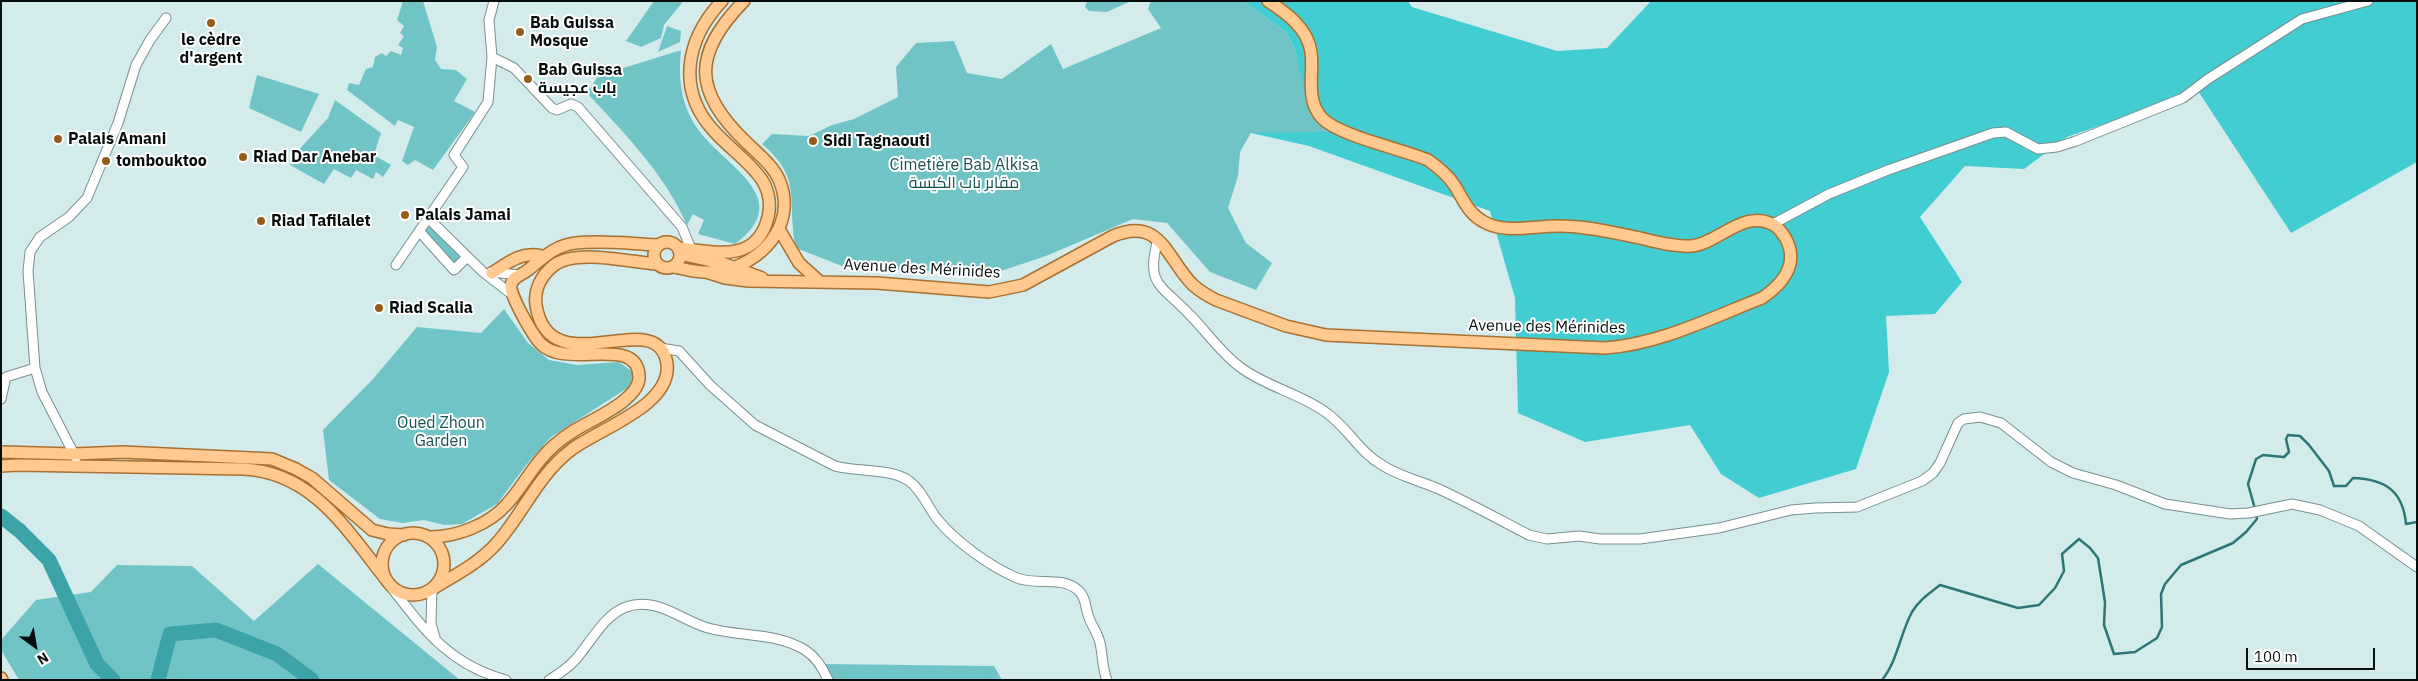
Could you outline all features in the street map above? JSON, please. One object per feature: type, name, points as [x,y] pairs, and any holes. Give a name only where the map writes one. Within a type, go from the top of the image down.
[{"type":"main road","points":[[684,251],[730,253],[744,249],[760,235],[769,213],[769,199],[761,178],[712,129],[700,111],[691,86],[690,62],[694,41],[704,22],[722,1]]},
{"type":"main road","points":[[1,466],[18,464],[81,467],[242,469],[276,474],[304,488],[330,508],[390,584],[410,596],[422,594],[433,589],[478,559],[497,543],[537,485],[558,461],[588,439],[636,411],[657,394],[667,374],[667,363],[660,348],[651,342],[639,339],[576,345],[554,338],[545,327],[538,313],[536,290],[552,267],[570,258],[656,264],[666,269],[674,267],[706,272],[736,267],[748,262],[764,251],[779,229],[784,200],[777,174],[724,120],[714,103],[705,72],[708,51],[715,34],[724,21],[744,1]]},
{"type":"main road","points":[[1268,1],[1284,11],[1298,25],[1306,37],[1311,51],[1312,94],[1323,119],[1340,130],[1428,160],[1440,168],[1455,185],[1463,203],[1474,216],[1487,224],[1513,228],[1561,226],[1606,231],[1667,244],[1692,246],[1711,240],[1738,224],[1761,222],[1773,224]]},
{"type":"main road","name":"Avenue des Mérinides","points":[[706,272],[735,280],[878,283],[989,292],[1023,284],[1127,230],[1148,233],[1158,240],[1193,285],[1216,300],[1304,331],[1356,337],[1605,348],[1628,346],[1653,340],[1762,298],[1776,289],[1786,277],[1791,264],[1790,247],[1782,232],[1773,224]]},
{"type":"main road","points":[[779,229],[799,263],[819,281]]},
{"type":"main road","points":[[430,538],[452,534],[492,518],[507,505],[547,451],[572,432],[626,400],[638,386],[639,372],[634,363],[625,356],[611,354],[562,356],[547,349],[533,333],[514,297],[511,285],[514,278],[542,256],[558,247],[574,243],[610,242],[658,245],[668,242],[684,251],[736,267],[766,280]]},
{"type":"main road","points":[[656,264],[654,254],[658,245]]},
{"type":"main road","points":[[674,267],[684,251]]},
{"type":"main road","points":[[488,272],[524,254],[531,253],[542,256]]},
{"type":"main road","points":[[1,452],[74,454],[123,452],[272,459],[312,478],[372,530],[388,534],[417,533],[430,538],[440,548],[445,563],[443,575],[433,589]]},
{"type":"main road","points":[[390,584],[382,569],[384,554],[392,542],[404,534]]},
{"type":"street","points":[[396,265],[463,167],[454,155],[488,102],[492,57],[488,20],[494,1]]},
{"type":"street","points":[[1773,224],[1829,194],[1992,132],[2006,132],[2038,149],[2057,147],[2076,141],[2183,98],[2208,79],[2302,19],[2368,1]]},
{"type":"street","points":[[81,467],[42,392],[36,368],[28,271],[30,252],[40,237],[69,217],[87,198],[122,113],[136,66],[150,40],[166,18]]},
{"type":"street","points":[[492,57],[514,68],[552,108],[557,110],[571,104],[578,107],[682,227],[684,251]]},
{"type":"street","points":[[429,219],[467,257],[488,272],[514,297]]},
{"type":"street","points":[[420,232],[454,270],[467,257]]},
{"type":"street","points":[[1158,240],[1152,265],[1153,276],[1160,288],[1182,306],[1226,355],[1241,368],[1325,411],[1341,424],[1362,450],[1382,466],[1440,489],[1540,539],[1579,536],[1616,540],[1649,538],[1718,528],[1791,510],[1865,505],[1922,481],[1940,463],[1958,423],[1971,417],[1980,417],[2001,423],[2051,462],[2073,473],[2116,485],[2141,497],[2165,504],[2230,514],[2249,513],[2292,504],[2320,510],[2359,526],[2417,567]]},
{"type":"street","points":[[488,272],[521,274]]},
{"type":"street","points":[[660,348],[679,351],[710,386],[755,425],[767,432],[835,466],[896,475],[908,480],[948,531],[969,548],[1016,577],[1027,582],[1061,582],[1078,590],[1086,603],[1087,613],[1100,642],[1104,672],[1108,680]]},
{"type":"street","points":[[1,399],[6,377],[36,368]]},
{"type":"street","points":[[390,584],[437,642],[458,660],[506,680]]},
{"type":"street","points":[[433,589],[431,624],[437,642]]},
{"type":"street","points":[[549,680],[568,668],[610,617],[623,608],[637,604],[649,604],[665,608],[711,629],[772,638],[796,645],[820,664],[828,680]]},
{"type":"green space","points":[[403,1],[423,1],[437,47],[435,60],[441,69],[456,70],[467,79],[454,101],[475,112],[433,170],[415,160],[408,165],[402,161],[414,127],[398,120],[395,126],[347,90],[349,83],[359,85],[366,69],[373,67],[375,57],[382,53],[386,56],[391,51],[401,55],[403,48],[398,45],[404,36],[400,33],[404,26],[397,20]]},
{"type":"green space","points":[[654,1],[681,1],[682,3],[664,25],[661,38],[641,47],[626,41]]},
{"type":"green space","points":[[1087,1],[1131,1],[1107,12],[1089,11],[1085,7]]},
{"type":"green space","name":"Cimetière Bab Alkisa مقابر باب الكيسة","points":[[1151,1],[1243,1],[1286,32],[1295,49],[1300,69],[1330,133],[1251,133],[1240,152],[1238,176],[1228,208],[1246,243],[1272,263],[1256,290],[1210,272],[1167,223],[1133,219],[1046,256],[989,275],[842,266],[796,248],[789,180],[775,157],[762,144],[772,134],[809,136],[832,125],[854,119],[898,97],[896,67],[916,43],[954,41],[967,73],[1002,79],[1051,44],[1063,69],[1161,28],[1148,9]]},
{"type":"green space","points":[[667,26],[681,31],[680,42],[658,52]]},
{"type":"green space","points":[[681,51],[682,91],[687,110],[697,128],[737,169],[758,197],[759,212],[753,227],[735,244],[698,234],[704,220],[693,214],[687,225],[667,188],[643,155],[587,93],[598,76]]},
{"type":"green space","points":[[257,75],[319,94],[301,132],[249,108]]},
{"type":"green space","points":[[335,100],[381,133],[374,155],[391,165],[383,177],[376,172],[373,179],[356,170],[351,178],[334,169],[324,184],[290,165],[294,155],[328,118]]},
{"type":"green space","points":[[426,217],[466,257],[453,270],[417,230]]},
{"type":"green space","name":"Oued Zhoun Garden","points":[[504,309],[528,343],[549,360],[577,365],[619,362],[634,373],[629,387],[551,437],[527,464],[497,504],[462,524],[444,525],[424,520],[403,523],[380,519],[329,480],[323,430],[373,379],[417,327],[481,333]]},
{"type":"green space","points":[[318,564],[460,680],[19,680],[1,650],[1,640],[36,600],[91,592],[117,565],[192,566],[254,621]]},
{"type":"green space","points":[[821,664],[994,666],[1002,680],[830,680]]},
{"type":"shaded area","points":[[1243,1],[1408,1],[1412,7],[1557,51],[1607,48],[1651,1],[2417,1],[2417,162],[2291,233],[2198,91],[2067,137],[2024,169],[1965,166],[1920,217],[1962,282],[1935,314],[1886,316],[1889,372],[1856,469],[1759,498],[1721,474],[1690,425],[1585,442],[1518,413],[1515,298],[1490,211],[1309,146],[1251,133],[1330,132],[1308,108],[1295,49],[1286,32]]},
{"type":"waterway","points":[[2255,509],[2248,484],[2256,459],[2263,455],[2284,457],[2289,452],[2286,439],[2288,435],[2300,436],[2309,445],[2329,471],[2334,486],[2346,486],[2353,478],[2383,484],[2396,495],[2401,503],[2406,524],[2417,522]]},
{"type":"waterway","points":[[1882,680],[1892,664],[1912,612],[1921,600],[1940,585],[2018,608],[2039,605],[2055,588],[2064,571],[2062,554],[2079,539],[2098,558],[2105,602],[2104,625],[2114,654],[2135,652],[2157,638],[2162,627],[2161,594],[2165,584],[2181,565],[2233,543],[2257,519],[2256,514]]},
{"type":"waterway","points":[[1,516],[20,531],[49,560],[97,664],[113,680]]},
{"type":"waterway","points":[[158,680],[170,634],[216,630],[277,654],[312,680]]},
{"type":"place","name":"le cèdre d'argent","points":[[211,23]]},
{"type":"place","name":"Bab Guissa Mosque","points":[[520,32]]},
{"type":"place","name":"Bab Guissa باب عجيسة","points":[[528,79]]},
{"type":"place","name":"Palais Amani","points":[[58,139]]},
{"type":"place","name":"Sidi Tagnaouti","points":[[813,141]]},
{"type":"place","name":"Riad Dar Anebar","points":[[243,157]]},
{"type":"place","name":"tombouktoo","points":[[106,161]]},
{"type":"place","name":"Palais Jamai","points":[[405,215]]},
{"type":"place","name":"Riad Tafilalet","points":[[261,221]]},
{"type":"place","name":"Riad Scalia","points":[[379,308]]}]
